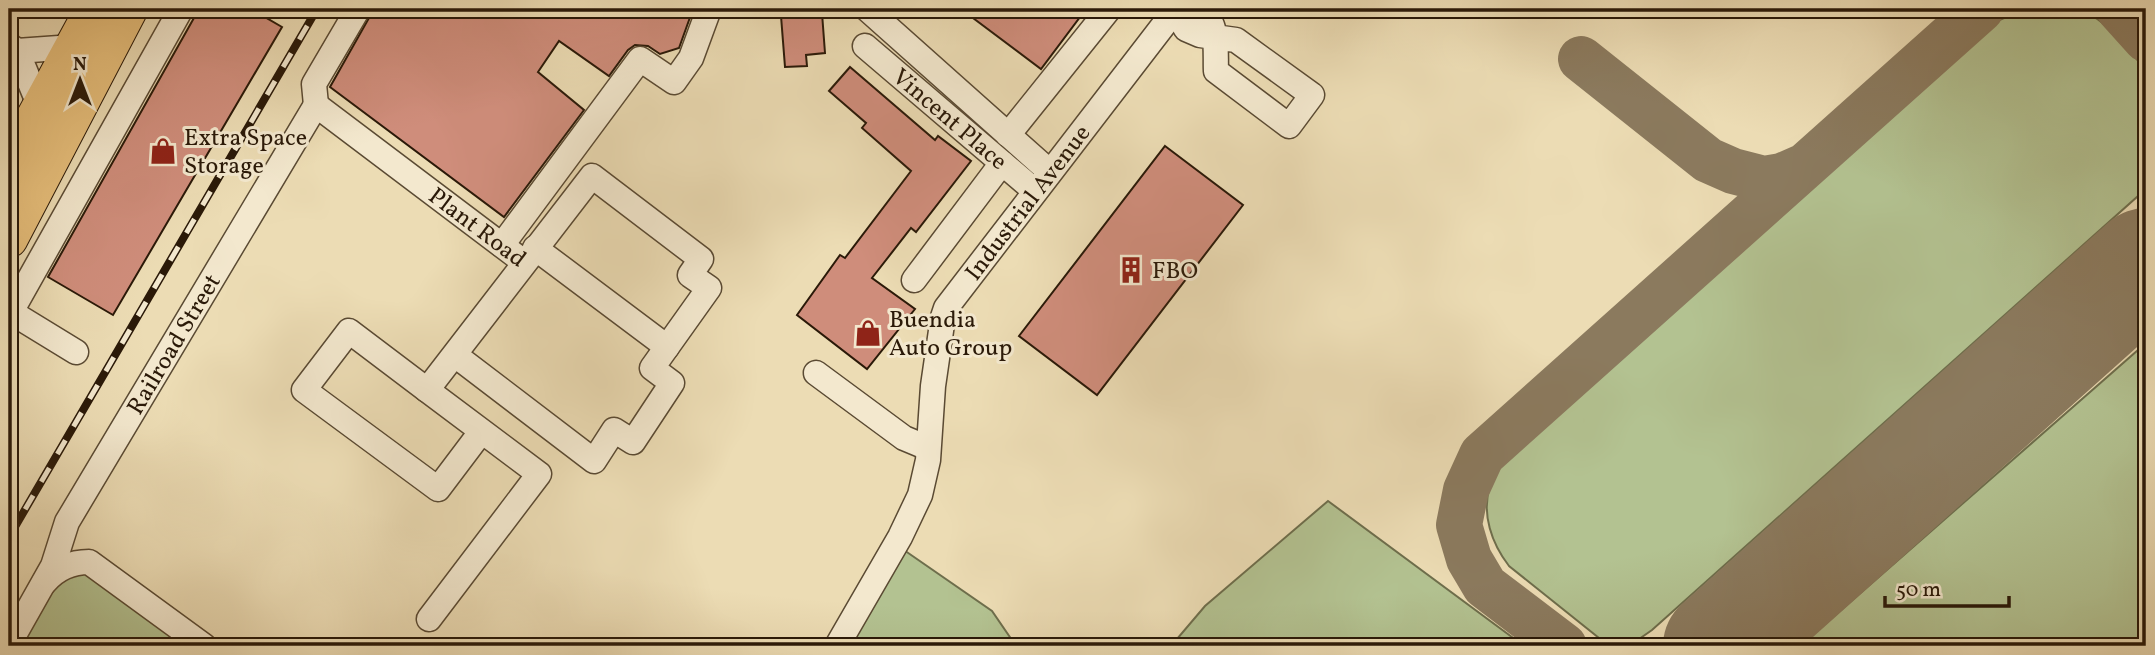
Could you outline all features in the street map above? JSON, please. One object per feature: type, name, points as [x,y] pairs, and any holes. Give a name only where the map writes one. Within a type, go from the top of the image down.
[{"type":"highway","points":[[9,165],[94,9]]},
{"type":"highway","points":[[9,239],[129,9]]},
{"type":"street","points":[[76,352],[10,312],[181,9]]},
{"type":"street","points":[[316,105],[314,84],[358,9]]},
{"type":"street","points":[[502,245],[640,59],[674,82],[691,58],[709,9]]},
{"type":"street","points":[[867,9],[1008,135],[1043,182]]},
{"type":"street","points":[[1008,135],[1109,9]]},
{"type":"street","points":[[1175,9],[1200,12],[1209,20],[1215,36]]},
{"type":"street","name":"Industrial Avenue","points":[[837,646],[911,516],[920,495],[928,448],[933,386],[946,308],[1175,9]]},
{"type":"street","name":"Vincent Place","points":[[865,46],[1002,163],[1043,182]]},
{"type":"street","points":[[40,107],[13,48],[73,47]]},
{"type":"street","name":"Plant Road","points":[[316,105],[502,245],[529,255],[427,390]]},
{"type":"street","name":"Railroad Street","points":[[9,645],[53,566],[67,522],[316,105]]},
{"type":"street","points":[[914,280],[1002,163]]},
{"type":"street","points":[[452,358],[594,461],[614,430],[633,442],[672,383],[652,368],[667,347],[709,288],[690,275],[701,259],[592,176],[529,255],[667,347]]},
{"type":"street","points":[[429,619],[539,474],[349,331],[304,390],[438,489],[481,432]]},
{"type":"street","points":[[816,373],[904,438],[928,448]]},
{"type":"street","points":[[44,582],[54,572],[75,562],[89,562],[204,646]]},
{"type":"green space","points":[[2059,8],[2085,12],[2118,38],[2146,70],[2146,184],[2138,196],[1652,630],[1629,646],[1609,646],[1509,566],[1503,557],[1493,538],[1487,507],[1490,486],[1501,466],[1995,22],[2034,9]]},
{"type":"green space","points":[[2146,343],[2146,642],[2141,646],[1800,646]]},
{"type":"green space","points":[[1328,501],[1524,646],[1171,646],[1205,606]]},
{"type":"green space","points":[[901,548],[992,611],[1016,646],[846,646]]},
{"type":"green space","points":[[53,566],[123,573],[216,646],[9,646]]},
{"type":"building","name":"Extra Space Storage","points":[[199,9],[251,9],[282,27],[113,315],[48,277]]},
{"type":"building","points":[[374,9],[693,9],[679,48],[660,54],[648,46],[635,45],[628,50],[609,76],[559,41],[538,72],[584,110],[504,217],[330,87]]},
{"type":"building","points":[[961,9],[1086,9],[1041,69]]},
{"type":"building","points":[[822,13],[825,53],[806,55],[807,66],[785,67],[781,16]]},
{"type":"building","points":[[850,67],[935,140],[938,136],[971,161],[916,232],[911,228],[872,278],[915,309],[867,369],[797,315],[840,255],[845,258],[911,171],[862,128],[866,123],[829,91]]},
{"type":"building","name":"FBO","points":[[1165,146],[1243,205],[1097,395],[1019,336]]},
{"type":"taxiway","points":[[1564,646],[1485,586],[1469,559],[1459,525],[1466,490],[1482,455],[1981,9]]},
{"type":"taxiway","points":[[2119,9],[2146,39]]},
{"type":"taxiway","points":[[1581,59],[1708,160],[1733,171],[1764,179],[1782,176],[1803,167]]},
{"type":"runway","points":[[1719,646],[2146,264]]},
{"type":"railway","points":[[9,537],[317,9]]},
{"type":"place","name":"Extra Space Storage","points":[[163,151]]},
{"type":"place","name":"FBO","points":[[1131,270]]},
{"type":"place","name":"Buendia Auto Group","points":[[868,333]]}]
